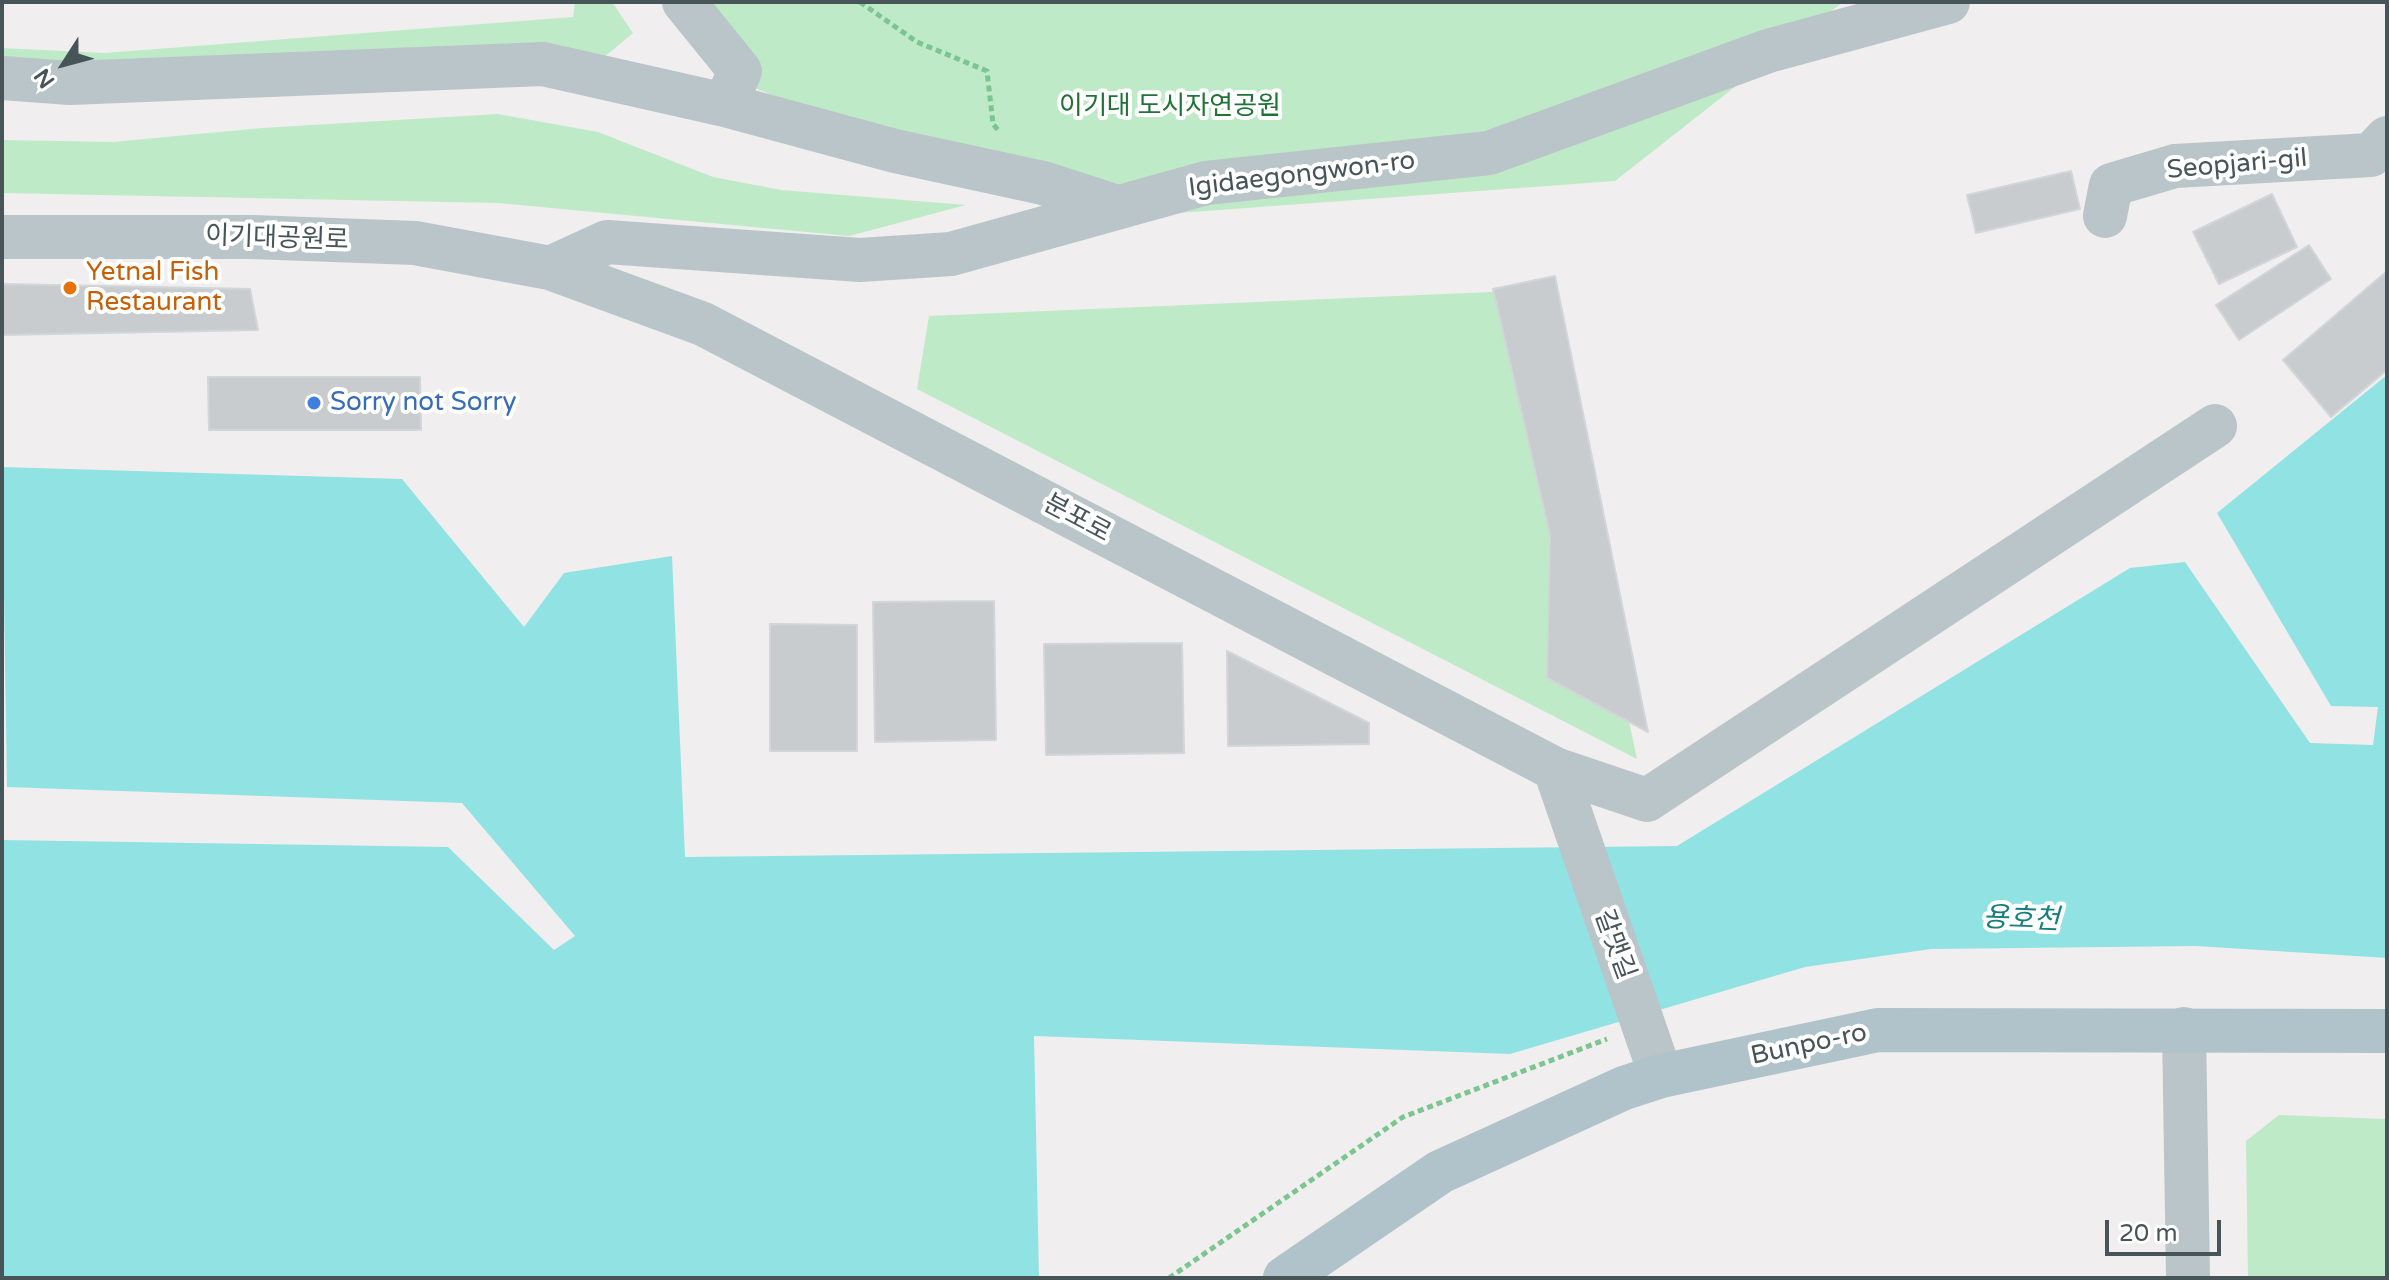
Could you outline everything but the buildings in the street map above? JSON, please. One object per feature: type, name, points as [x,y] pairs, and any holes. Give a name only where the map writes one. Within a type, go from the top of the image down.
[{"type":"main road","name":"Bunpo-ro","points":[[1285,1278],[1440,1172],[1624,1088],[1661,1076],[1878,1030],[2387,1031]]},
{"type":"street","points":[[684,2],[740,71],[725,105]]},
{"type":"street","name":"Igidaegongwon-ro","points":[[550,268],[607,242],[860,260],[951,254],[1114,206],[1206,183],[1489,153],[1768,51],[1948,2]]},
{"type":"street","points":[[2,78],[70,83],[543,64],[725,105],[895,151],[1043,183],[1114,206]]},
{"type":"street","name":"Seopjari-gil","points":[[2105,216],[2111,185],[2175,166],[2371,155],[2387,138]]},
{"type":"street","name":"이기대공원로","points":[[2,237],[252,237],[415,243],[550,268]]},
{"type":"street","name":"분포로","points":[[550,268],[703,324],[1555,769],[1647,800],[2215,426]]},
{"type":"street","name":"갈맷길","points":[[1555,769],[1661,1076]]},
{"type":"street","points":[[2184,1029],[2188,1278]]},
{"type":"path","points":[[860,2],[917,42],[987,71],[993,124],[1003,136]]},
{"type":"path","points":[[1169,1278],[1403,1117],[1567,1051],[1644,1027]]},
{"type":"green space","points":[[575,2],[612,2],[633,33],[597,63],[2,65],[2,48],[104,53],[573,17]]},
{"type":"green space","name":"이기대 도시자연공원","points":[[688,2],[1843,2],[1615,181],[1164,214],[862,133],[755,88]]},
{"type":"green space","points":[[498,114],[598,132],[713,177],[781,190],[966,205],[849,236],[498,203],[2,193],[2,140],[113,142],[262,128]]},
{"type":"green space","points":[[1537,290],[1637,759],[917,389],[929,316]]},
{"type":"green space","points":[[2279,1115],[2387,1119],[2387,1278],[2248,1278],[2246,1141]]},
{"type":"water","name":"용호천","points":[[2387,375],[2387,958],[2196,946],[1931,949],[1805,967],[1510,1054],[1034,1036],[1039,1278],[2,1278],[2,840],[448,847],[554,950],[575,936],[462,803],[7,787],[2,467],[402,479],[524,627],[564,573],[672,556],[685,857],[1677,846],[2130,568],[2185,562],[2310,743],[2373,745],[2378,707],[2331,706],[2217,513]]},
{"type":"place","name":"Yetnal Fish Restaurant","points":[[70,288]]},
{"type":"place","name":"Sorry not Sorry","points":[[314,403]]}]
